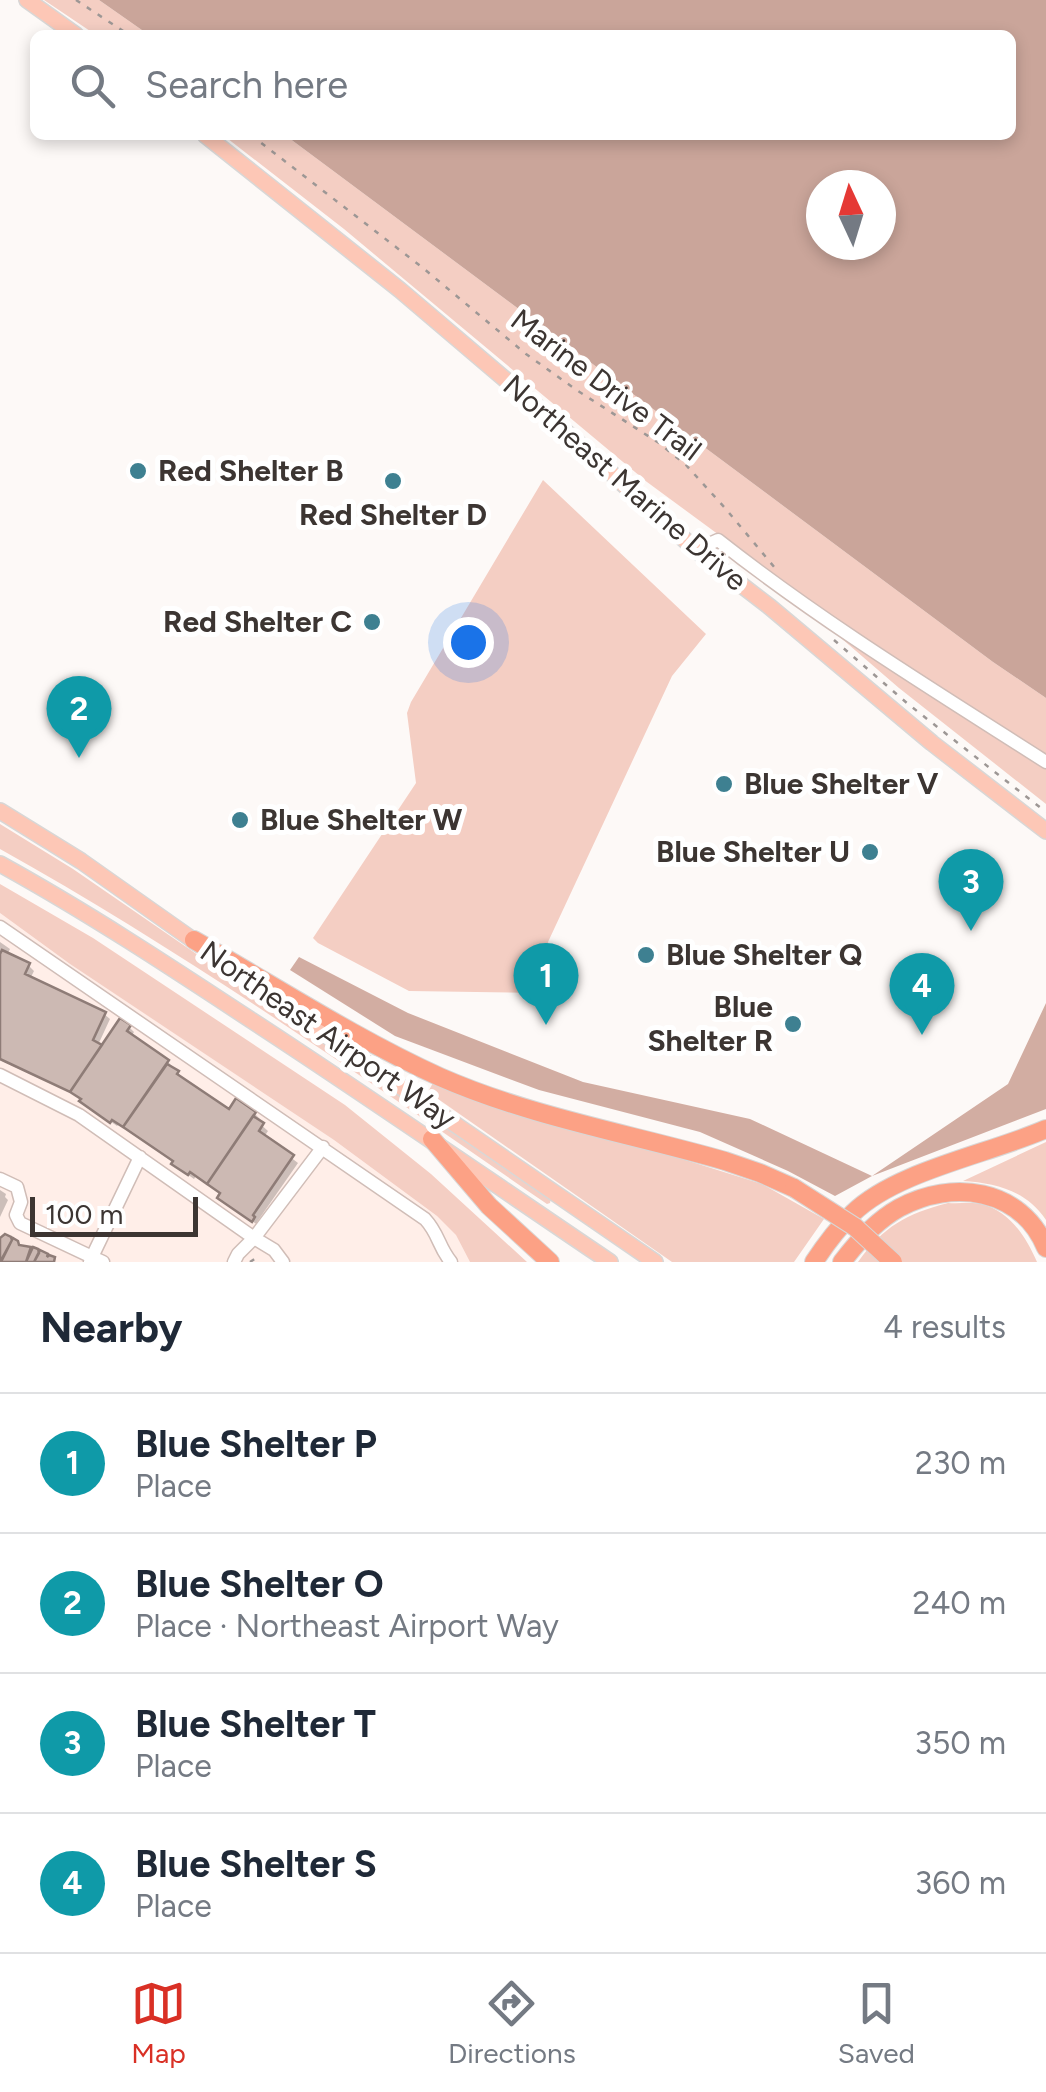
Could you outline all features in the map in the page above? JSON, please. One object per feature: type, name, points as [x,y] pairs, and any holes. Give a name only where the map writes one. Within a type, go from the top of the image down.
[{"type":"highway","points":[[194,940],[440,1077],[505,1101],[760,1172],[820,1202],[893,1262]]},
{"type":"highway","points":[[814,1262],[854,1212],[883,1191],[919,1174],[1046,1129]]},
{"type":"highway","points":[[432,1139],[489,1206],[550,1262]]},
{"type":"highway","points":[[842,1262],[866,1234],[900,1208],[962,1191],[989,1195],[1014,1207],[1031,1222],[1046,1248]]},
{"type":"main road","points":[[27,0],[69,30]]},
{"type":"main road","name":"Northeast Marine Drive","points":[[211,140],[421,308],[696,550],[1046,831]]},
{"type":"main road","name":"Northeast Airport Way","points":[[0,811],[81,860],[346,1050],[654,1262]]},
{"type":"main road","name":"Northeast Airport Way","points":[[0,864],[118,933],[432,1139],[610,1262]]},
{"type":"lane","points":[[696,550],[718,540],[890,662],[1046,762]]},
{"type":"lane","points":[[0,927],[425,1219],[437,1232],[441,1250],[451,1262]]},
{"type":"lane","points":[[2,1080],[80,1114],[274,1250],[283,1262]]},
{"type":"lane","points":[[234,1262],[322,1147]]},
{"type":"lane","points":[[0,1179],[17,1187],[20,1202],[16,1215],[20,1224],[95,1260],[140,1157]]},
{"type":"path","points":[[76,0],[121,30]]},
{"type":"path","name":"Marine Drive Trail","points":[[257,140],[423,268],[526,354],[686,465],[778,571]]},
{"type":"path","points":[[829,636],[908,704],[1046,812]]},
{"type":"path","points":[[250,1262],[259,1256]]},
{"type":"shaded area","points":[[44,0],[99,0],[142,30],[89,30]]},
{"type":"shaded area","points":[[99,0],[1046,0],[1046,698],[292,140],[1016,140],[1016,30],[142,30]]},
{"type":"shaded area","points":[[229,140],[292,140],[1046,698],[1046,804],[899,688],[734,546],[647,482],[344,229]]},
{"type":"shaded area","points":[[543,480],[706,634],[672,676],[548,942],[554,967],[545,993],[409,991],[313,938],[416,783],[407,713],[411,702]]},
{"type":"shaded area","points":[[0,824],[73,869],[551,1198],[550,1203],[209,975],[0,849]]},
{"type":"shaded area","points":[[0,884],[93,938],[345,1105],[431,1174],[527,1262],[470,1262],[456,1235],[437,1216],[334,1140],[0,913]]},
{"type":"shaded area","points":[[0,913],[334,1140],[437,1216],[456,1234],[470,1262],[0,1262]]},
{"type":"shaded area","points":[[299,957],[408,1013],[583,1082],[750,1119],[872,1176],[835,1196],[700,1132],[539,1090],[395,1036],[290,970]]},
{"type":"shaded area","points":[[1046,1003],[1046,1109],[872,1176],[1008,1084]]},
{"type":"shaded area","points":[[434,1081],[762,1184],[824,1219],[794,1262],[672,1262],[428,1092]]},
{"type":"shaded area","points":[[1046,1142],[1046,1220],[1030,1202],[1010,1190],[963,1181]]},
{"type":"shaded area","points":[[948,1203],[981,1204],[1000,1212],[1022,1235],[1037,1262],[858,1262],[897,1223]]},
{"type":"building","points":[[2,950],[30,963],[25,974],[106,1012],[93,1040],[102,1045],[70,1092],[0,1059]]},
{"type":"building","points":[[120,1018],[131,1025],[127,1031],[169,1060],[123,1127],[112,1120],[110,1123],[70,1092]]},
{"type":"building","points":[[167,1064],[229,1109],[236,1098],[256,1112],[207,1184],[171,1164],[173,1161],[123,1127]]},
{"type":"building","points":[[253,1116],[264,1123],[259,1131],[294,1155],[252,1222],[217,1198],[220,1193],[207,1184]]},
{"type":"building","points":[[5,1234],[12,1240],[0,1262],[0,1238]]},
{"type":"building","points":[[13,1238],[19,1245],[31,1247],[26,1262],[1,1262]]},
{"type":"building","points":[[33,1247],[39,1253],[34,1262],[26,1262]]},
{"type":"building","points":[[40,1250],[47,1257],[55,1257],[54,1262],[34,1262]]},
{"type":"place","name":"Red Shelter B","points":[[138,471]]},
{"type":"place","name":"Red Shelter D","points":[[393,481]]},
{"type":"place","name":"Red Shelter C","points":[[372,622]]},
{"type":"place","name":"Blue Shelter O","points":[[79,758]]},
{"type":"place","name":"Blue Shelter V","points":[[724,784]]},
{"type":"place","name":"Blue Shelter W","points":[[240,820]]},
{"type":"place","name":"Blue Shelter U","points":[[870,852]]},
{"type":"place","name":"Blue Shelter T","points":[[971,931]]},
{"type":"place","name":"Blue Shelter Q","points":[[646,955]]},
{"type":"place","name":"Blue Shelter R","points":[[793,1024]]},
{"type":"place","name":"Blue Shelter P","points":[[546,1025]]},
{"type":"place","name":"Blue Shelter S","points":[[922,1035]]}]
